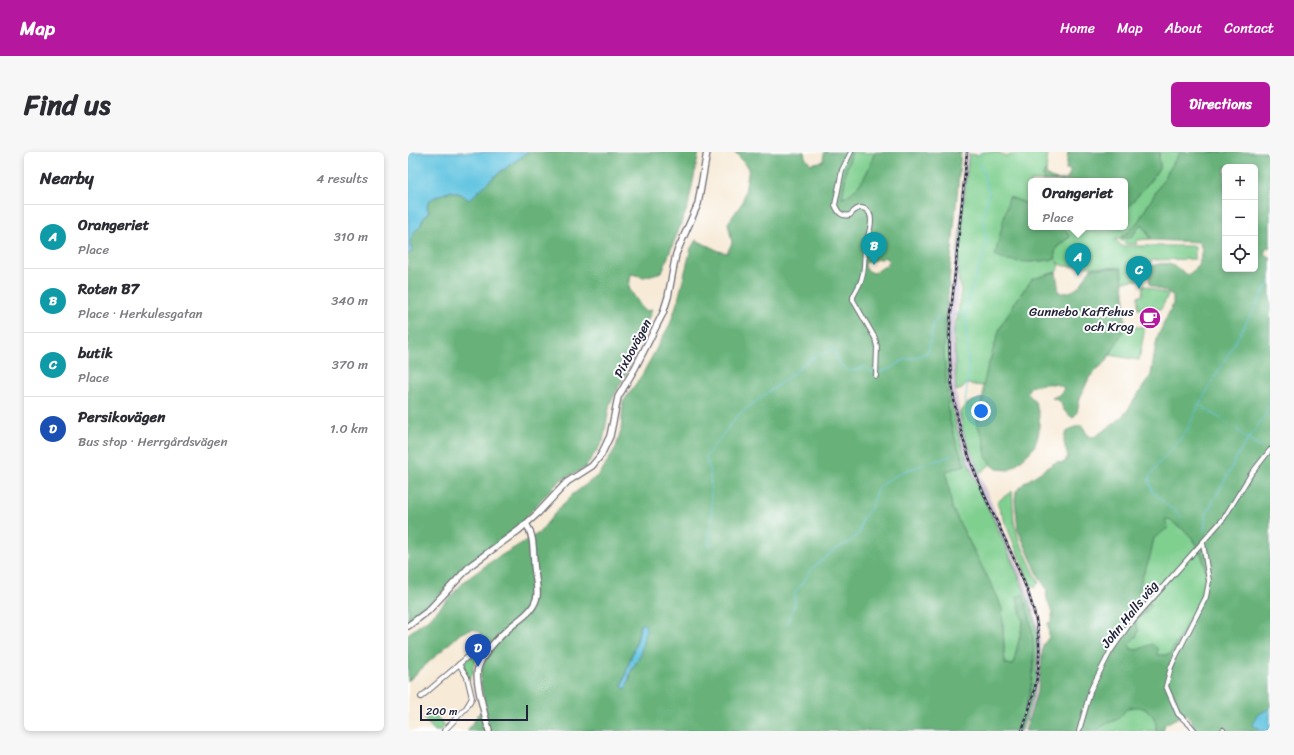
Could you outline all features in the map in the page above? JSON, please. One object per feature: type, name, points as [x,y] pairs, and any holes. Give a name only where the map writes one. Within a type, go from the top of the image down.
[{"type":"street","name":"Pixbovägen","points":[[408,626],[428,611],[471,565],[526,524],[567,482],[592,466],[601,456],[611,431],[618,397],[643,354],[666,304],[676,254],[698,204],[707,152]]},
{"type":"street","points":[[851,152],[842,170],[835,205],[840,214],[843,215],[850,215],[857,208],[863,208],[868,211],[871,217],[865,248],[863,277],[855,291],[854,300],[876,338],[876,376]]},
{"type":"street","name":"John Halls väg","points":[[1079,731],[1091,689],[1110,652],[1128,626],[1224,518],[1251,474],[1270,450]]},
{"type":"street","points":[[490,731],[479,688],[477,672],[484,656],[508,629],[528,613],[535,603],[537,586],[532,538],[531,531],[526,524]]},
{"type":"street","points":[[1195,731],[1178,714],[1166,686],[1171,667],[1206,597],[1209,581],[1203,543]]},
{"type":"street","points":[[421,696],[474,653],[480,653],[484,656]]},
{"type":"street","points":[[444,731],[466,708],[472,698],[467,677],[459,664]]},
{"type":"shaded area","points":[[967,152],[969,152],[958,255],[959,281],[954,329],[956,391],[963,432],[1029,591],[1039,629],[1041,648],[1039,675],[1032,707],[1023,731],[1021,731],[1034,688],[1037,665],[1036,630],[1032,612],[1008,552],[964,453],[957,432],[950,392],[948,355],[949,318]]},
{"type":"green space","points":[[528,152],[699,152],[688,206],[662,272],[644,277],[631,274],[629,288],[644,311],[652,310],[628,370],[610,403],[603,441],[585,468],[561,480],[514,531],[466,567],[432,604],[408,623],[408,254],[412,252],[410,243],[413,233],[420,226],[423,219],[429,212],[427,208],[428,202],[435,197],[451,191],[461,194],[479,190],[496,175]]},
{"type":"green space","points":[[735,152],[804,152],[805,157],[811,164],[823,161],[824,152],[852,152],[846,171],[842,199],[849,195],[859,185],[870,167],[875,152],[961,152],[945,327],[944,355],[949,417],[956,442],[965,465],[946,471],[952,508],[998,598],[1002,610],[1005,664],[1013,665],[1023,623],[1017,597],[1023,594],[1028,612],[1034,646],[1034,663],[1029,696],[1018,731],[467,731],[481,711],[486,707],[481,687],[481,675],[484,662],[488,655],[484,650],[480,632],[473,629],[461,633],[408,681],[408,634],[431,617],[466,580],[492,561],[539,533],[572,495],[600,474],[616,447],[621,431],[623,402],[642,375],[670,324],[678,300],[691,248],[696,240],[719,251],[727,253],[732,243],[728,223],[742,203],[749,168]],"holes":[[[884,257],[889,261],[887,265],[874,273],[866,269],[865,263],[882,259]],[[640,625],[637,662],[631,671],[628,683],[622,686],[637,640]]]},
{"type":"green space","points":[[852,152],[875,152],[864,179],[852,193],[841,199],[846,171]]},
{"type":"green space","points":[[982,152],[998,152],[1006,156],[1023,153],[1048,153],[1043,178],[1028,178],[1028,204],[1009,197],[1005,260],[1032,262],[1056,259],[1055,252],[1061,244],[1070,237],[1065,230],[1128,230],[1128,207],[1160,167],[1159,152],[1180,152],[1139,220],[1131,230],[1121,237],[1130,238],[1142,224],[1150,239],[1137,240],[1137,244],[1126,244],[1119,239],[1115,239],[1122,246],[1195,246],[1195,259],[1152,260],[1142,280],[1122,281],[1121,268],[1065,266],[1059,264],[1057,261],[1059,268],[1056,272],[1025,288],[1000,328],[983,386],[966,384],[962,389],[956,391],[954,329],[958,315],[961,287],[959,281],[958,255],[969,154],[979,155]]},
{"type":"green space","points":[[1068,152],[1159,152],[1160,167],[1128,207],[1128,178],[1067,178],[1071,170],[1066,169]]},
{"type":"green space","points":[[1180,152],[1270,152],[1270,247],[1266,249],[1264,254],[1270,257],[1270,708],[1256,716],[1259,731],[1190,731],[1193,723],[1185,714],[1165,724],[1163,731],[1156,731],[1153,716],[1145,709],[1135,707],[1127,709],[1118,719],[1104,725],[1097,731],[1025,731],[1038,688],[1043,645],[1049,637],[1048,623],[1052,621],[1052,613],[1046,593],[1047,589],[1040,579],[1018,530],[1015,500],[1016,491],[1024,483],[1056,462],[1064,463],[1068,456],[1064,436],[1070,430],[1082,425],[1088,436],[1091,437],[1096,436],[1115,423],[1127,411],[1151,375],[1157,338],[1173,304],[1173,295],[1150,285],[1149,277],[1152,266],[1158,264],[1171,265],[1188,275],[1199,266],[1202,249],[1199,242],[1151,240],[1142,224],[1130,238],[1120,238],[1131,230],[1139,220]],"holes":[[[1165,519],[1168,519],[1190,535],[1195,542],[1200,550],[1206,575],[1202,593],[1197,604],[1169,655],[1157,655],[1158,649],[1152,644],[1137,650],[1131,649],[1129,644],[1136,637],[1139,631],[1135,623],[1152,605],[1139,594],[1141,580],[1149,560],[1154,538],[1168,528]]]},
{"type":"green space","points":[[1046,170],[1046,175],[1051,178],[1043,178]]},
{"type":"green space","points":[[1009,197],[1028,204],[1028,230],[1065,230],[1070,237],[1056,248],[1056,259],[1025,262],[1009,260],[995,255]]},
{"type":"green space","points":[[1091,268],[1121,268],[1125,300],[1125,327],[1106,362],[1089,378],[1080,398],[1077,412],[1073,418],[1068,415],[1062,407],[1061,402],[1052,398],[1061,394],[1064,388],[1056,384],[1043,384],[1030,387],[1027,393],[1035,402],[1039,414],[1038,435],[1034,447],[1009,470],[997,469],[986,457],[984,440],[977,424],[977,415],[983,398],[983,386],[988,366],[1000,328],[1016,301],[1032,279],[1056,272],[1059,293],[1066,293],[1076,289],[1082,283]]},
{"type":"green space","points":[[1143,285],[1168,295],[1161,309],[1138,309],[1138,296],[1142,296]]},
{"type":"green space","points":[[946,317],[949,318],[950,390],[954,419],[958,433],[971,470],[1023,587],[1034,618],[1037,637],[1037,672],[1030,706],[1021,731],[1018,731],[1029,696],[1034,663],[1032,630],[1023,594],[1023,623],[1013,665],[1005,664],[1002,610],[998,598],[952,508],[946,471],[965,465],[956,442],[949,417],[944,355]]},
{"type":"green space","points":[[1125,327],[1145,327],[1139,360],[1110,355]]},
{"type":"green space","points":[[983,398],[977,415],[979,429],[984,440],[986,457],[991,464],[980,473],[963,432],[960,413],[968,403]]},
{"type":"green space","points":[[1012,491],[1014,522],[1019,540],[1039,583],[1035,587],[1030,584],[997,502]]},
{"type":"green space","points":[[1164,519],[1168,519],[1190,535],[1202,555],[1206,575],[1202,593],[1197,604],[1169,655],[1157,655],[1152,644],[1137,650],[1131,649],[1129,644],[1136,637],[1135,623],[1152,605],[1139,594],[1141,580],[1149,560],[1154,538]]},
{"type":"green space","points":[[471,656],[478,656],[473,666],[473,673],[469,680],[462,665]]},
{"type":"green space","points":[[1139,706],[1153,715],[1156,722],[1156,731],[1097,731],[1102,725],[1119,718],[1127,708]]},
{"type":"green space","points":[[432,711],[445,726],[440,731],[435,731],[423,718]]},
{"type":"water","points":[[408,152],[528,152],[496,175],[469,200],[461,194],[451,191],[435,197],[428,202],[427,208],[429,212],[423,219],[420,226],[413,233],[410,243],[412,252],[408,254]]},
{"type":"water","points":[[645,624],[646,628],[640,656],[631,671],[626,689],[622,686],[638,638],[640,625]]},
{"type":"water","points":[[1270,708],[1270,731],[1259,731],[1259,728],[1252,726],[1256,716]]},
{"type":"waterway","points":[[979,156],[980,152]]},
{"type":"waterway","points":[[965,406],[968,375],[966,309],[968,299],[987,245],[983,217],[989,194],[980,162]]},
{"type":"waterway","points":[[1182,518],[1152,491],[1149,478],[1159,463],[1175,446],[1188,428],[1199,405],[1270,281]]},
{"type":"waterway","points":[[954,315],[965,314]]},
{"type":"waterway","points":[[878,372],[888,370],[903,360],[914,358],[928,352],[933,325],[939,317]]},
{"type":"waterway","points":[[709,548],[709,534],[712,517],[710,473],[706,456],[739,414],[785,380],[810,359],[833,349],[839,362],[846,370],[852,371],[864,367],[874,373]]},
{"type":"waterway","points":[[1200,405],[1229,424]]},
{"type":"waterway","points":[[1204,531],[1206,514],[1236,457],[1265,415],[1269,406]]},
{"type":"waterway","points":[[1236,429],[1247,439],[1260,447]]},
{"type":"waterway","points":[[787,624],[795,603],[795,593],[813,568],[834,550],[849,542],[859,534],[862,519],[871,508],[876,492],[885,482],[904,471],[951,456]]},
{"type":"railway","points":[[967,152],[950,323],[950,369],[957,415],[976,476],[1030,597],[1037,627],[1039,666],[1032,699],[1022,731]]},
{"type":"place","name":"Roten B7","points":[[874,265]]},
{"type":"place","name":"Orangeriet","points":[[1078,276]]},
{"type":"place","name":"butik","points":[[1139,289]]},
{"type":"place","name":"Gunnebo Kaffehus och Krog","points":[[1150,318]]},
{"type":"place","name":"Persikovägen","points":[[478,667]]}]
